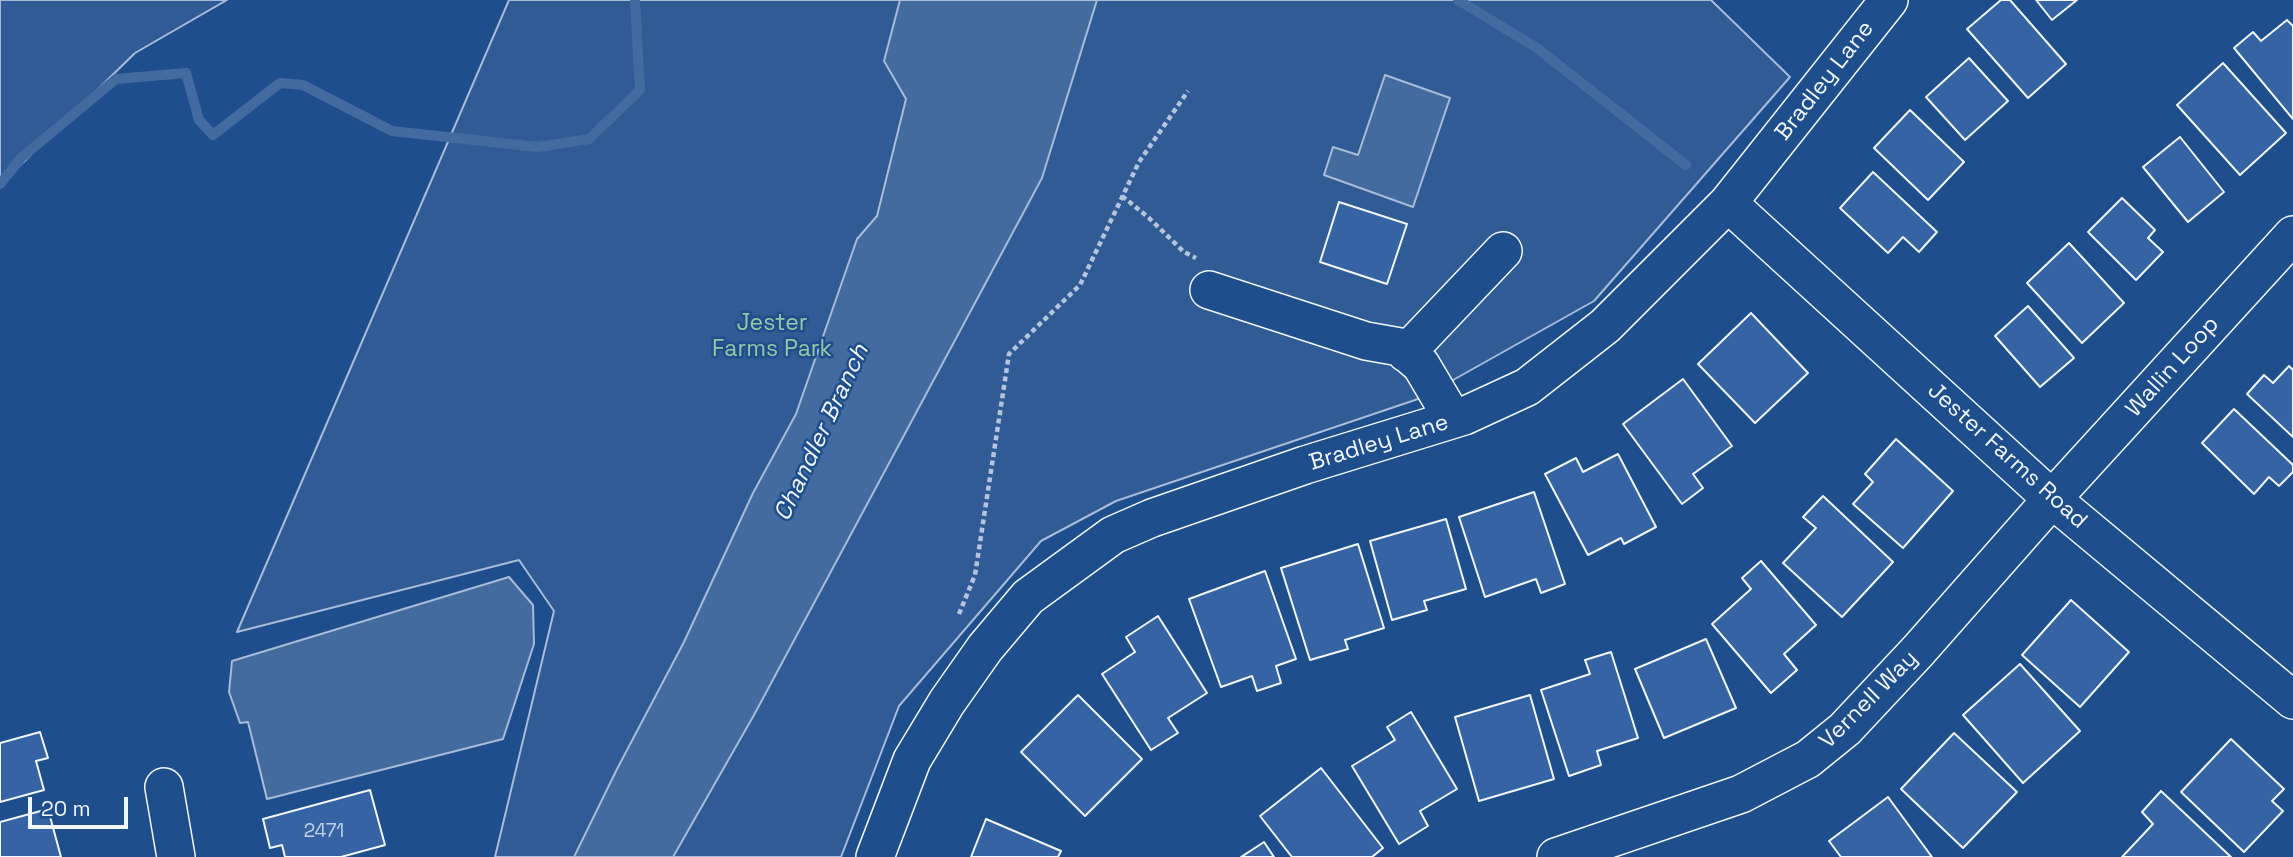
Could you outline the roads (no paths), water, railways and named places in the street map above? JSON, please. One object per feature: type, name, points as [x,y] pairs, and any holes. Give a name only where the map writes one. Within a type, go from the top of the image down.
[{"type":"street","name":"Bradley Lane","points":[[875,857],[912,760],[947,702],[985,648],[1028,597],[1114,535],[1152,518],[1305,465],[1453,419],[1527,387],[1605,326],[1728,203],[1889,0]]},
{"type":"street","name":"Jester Farms Road","points":[[1728,203],[2052,499],[2293,700]]},
{"type":"street","name":"Wallin Loop","points":[[2052,499],[2293,235]]},
{"type":"street","points":[[1406,353],[1503,251]]},
{"type":"street","points":[[1206,276],[1366,341],[1400,347],[1421,365],[1453,419]]},
{"type":"street","name":"Vernell Way","points":[[1556,857],[1741,794],[1808,758],[1845,729],[2052,499]]},
{"type":"street","points":[[163,787],[176,857]]},
{"type":"water","name":"Chandler Branch","points":[[900,0],[1097,0],[1042,178],[754,715],[673,857],[574,857],[684,642],[753,493],[796,414],[857,239],[877,216],[906,99],[884,61]]},
{"type":"water","points":[[1385,75],[1450,98],[1413,207],[1324,175],[1333,147],[1358,155]]},
{"type":"water","points":[[509,577],[533,605],[534,644],[503,739],[267,799],[248,722],[240,723],[229,692],[232,661]]},
{"type":"waterway","points":[[0,184],[21,158],[116,79],[186,73],[199,120],[213,135],[280,83],[303,85],[392,131],[538,147],[589,139],[640,90],[635,0]]},
{"type":"waterway","points":[[1458,0],[1537,48],[1686,165]]},
{"type":"park label","name":"Jester Farms Park","points":[[772,337]]}]
